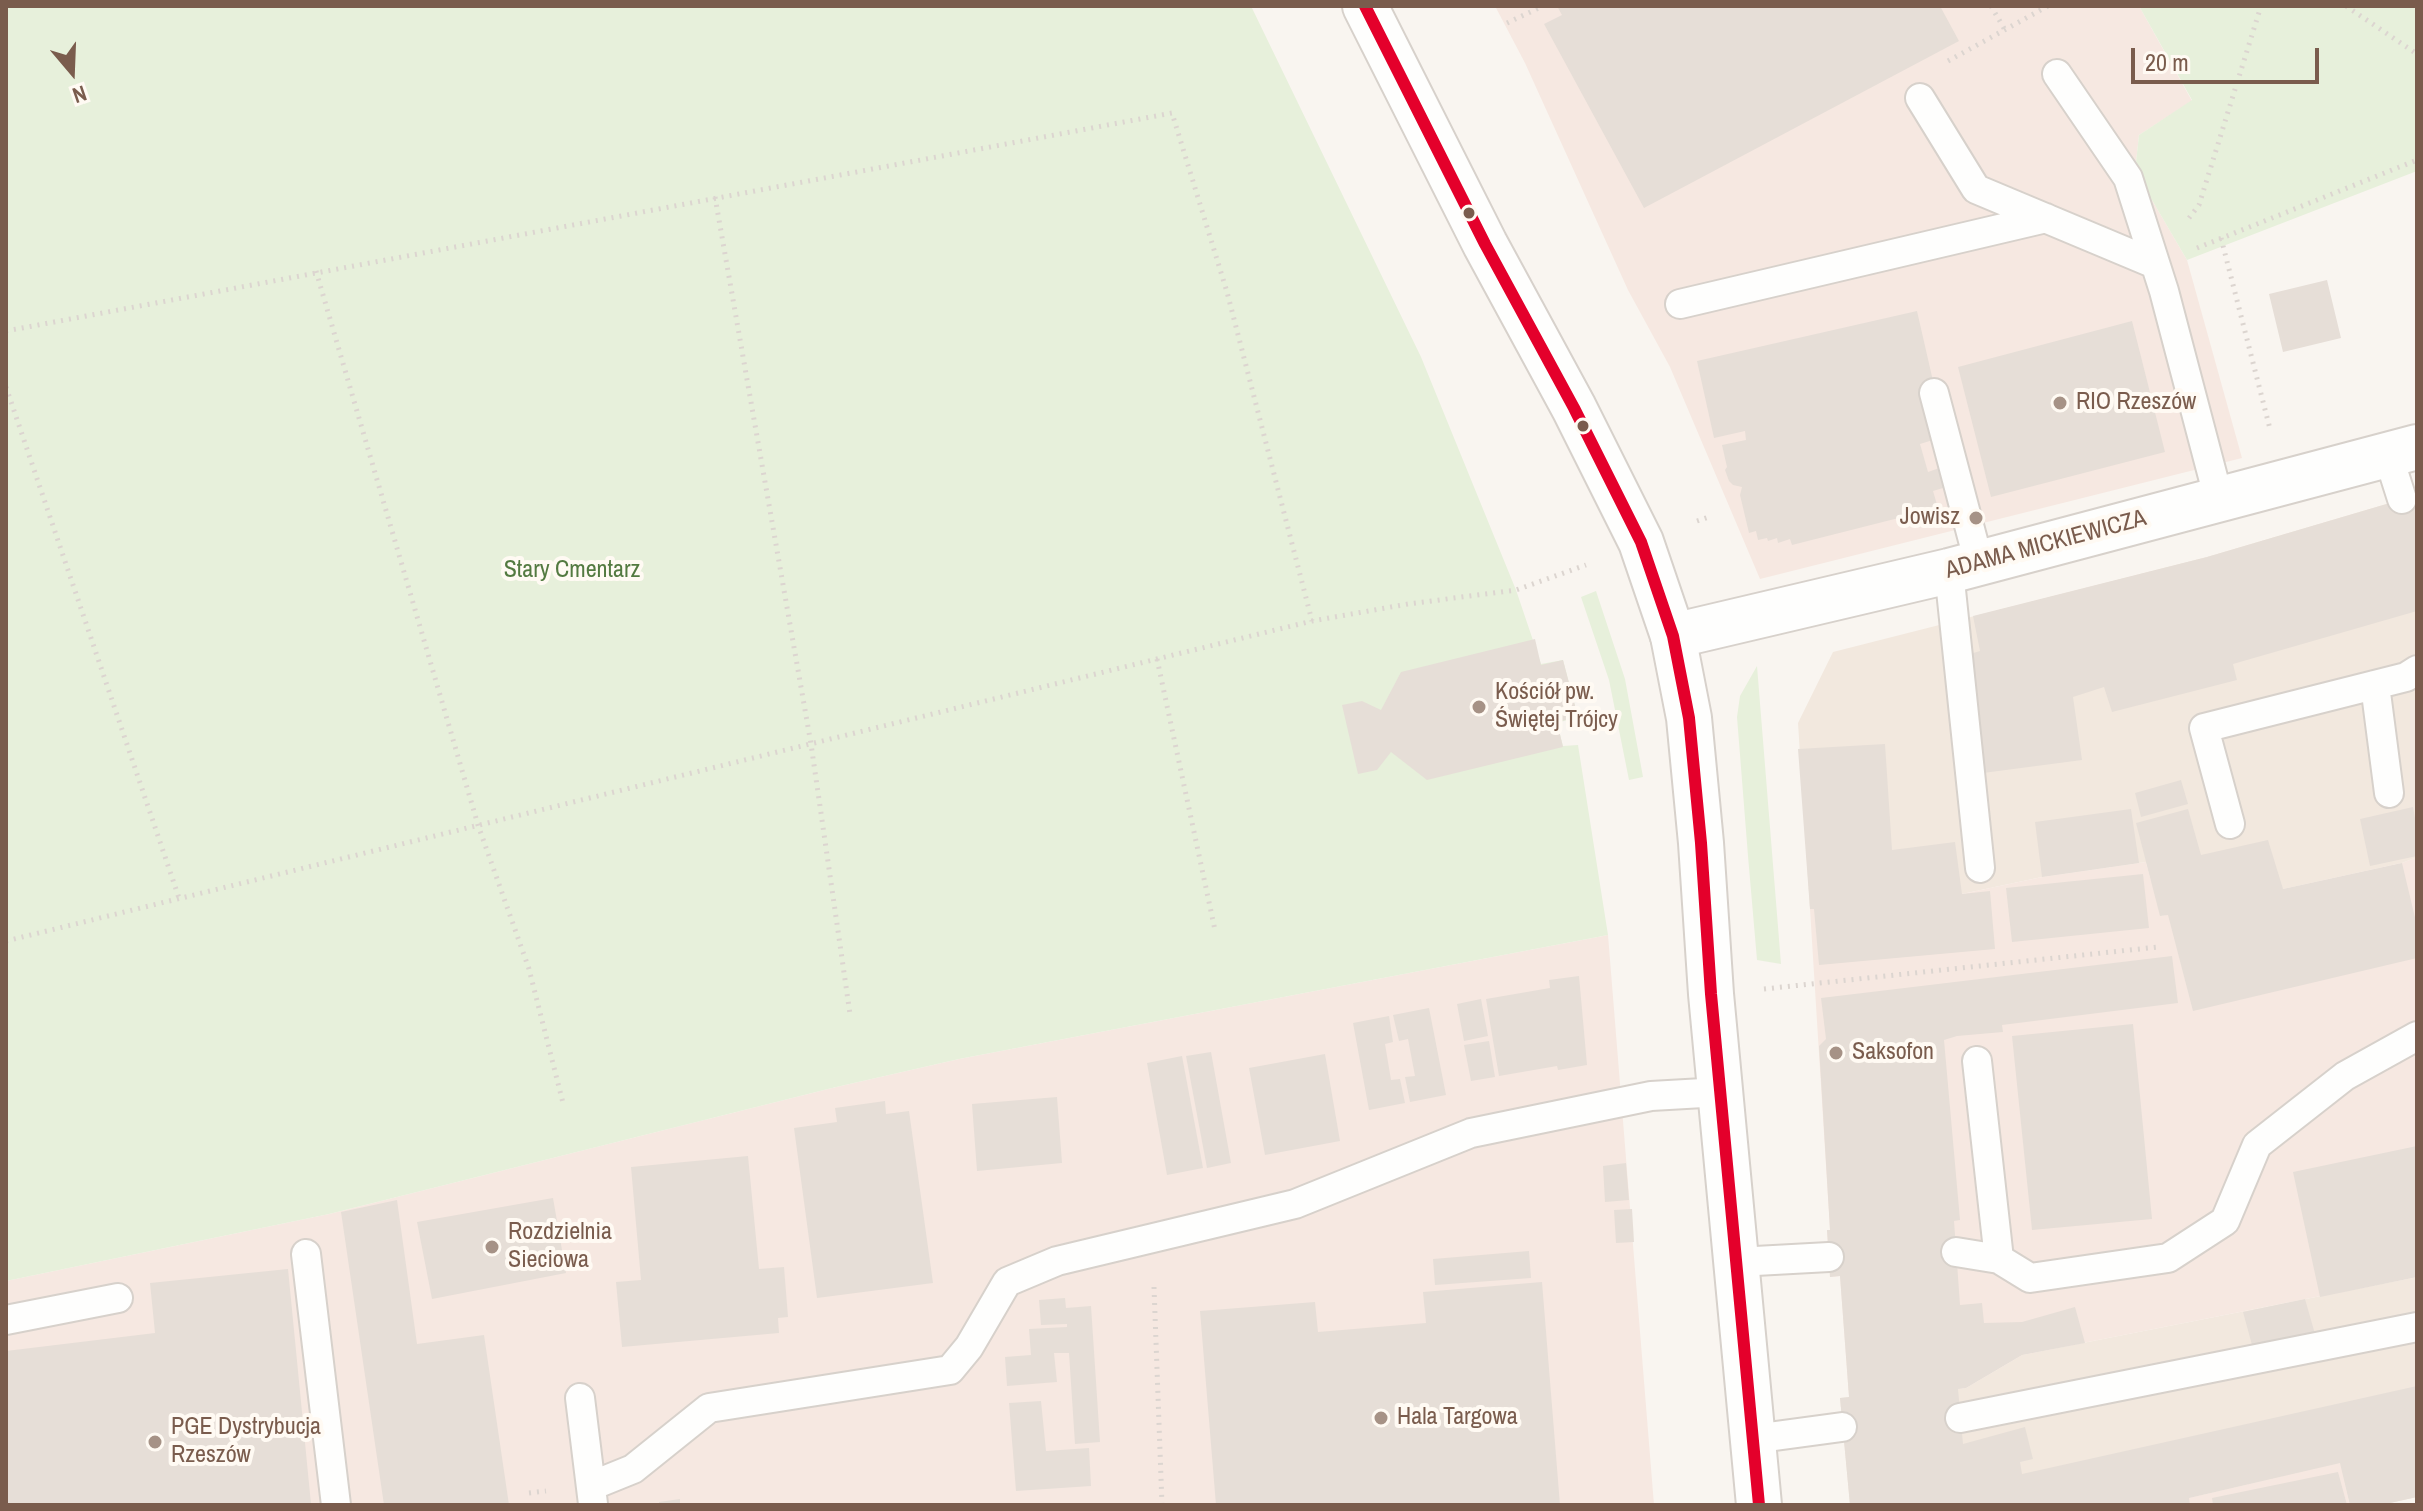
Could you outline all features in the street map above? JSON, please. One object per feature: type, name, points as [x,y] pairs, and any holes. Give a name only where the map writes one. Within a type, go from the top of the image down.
[{"type":"street","points":[[1365,6],[1641,542],[1673,636],[1689,718],[1711,994],[1759,1505]]},
{"type":"street","name":"ADAMA MICKIEWICZA","points":[[1673,636],[1964,567],[2402,451]]},
{"type":"lane","points":[[2057,74],[2128,178],[2155,264],[2219,500]]},
{"type":"lane","points":[[1920,98],[1976,189],[2155,264]]},
{"type":"lane","points":[[1680,304],[2046,218]]},
{"type":"lane","points":[[1934,393],[1964,567],[1980,868]]},
{"type":"lane","points":[[2402,451],[2402,499]]},
{"type":"lane","points":[[2230,824],[2204,728],[2406,677],[2417,670]]},
{"type":"lane","points":[[2375,685],[2389,793]]},
{"type":"lane","points":[[1956,1252],[1999,1259],[2030,1278],[2168,1258],[2225,1221],[2257,1145],[2345,1076],[2417,1036]]},
{"type":"lane","points":[[1977,1061],[1999,1259]]},
{"type":"lane","points":[[580,1398],[592,1496],[633,1469],[709,1408],[950,1370],[969,1347],[1007,1282],[1057,1261],[1295,1204],[1471,1133],[1651,1096],[1721,1092]]},
{"type":"lane","points":[[306,1254],[336,1505]]},
{"type":"lane","points":[[1737,1262],[1829,1257]]},
{"type":"lane","points":[[6,1320],[118,1298]]},
{"type":"lane","points":[[1960,1418],[2417,1327]]},
{"type":"lane","points":[[1753,1439],[1842,1427]]},
{"type":"path","points":[[1507,23],[1543,6]]},
{"type":"path","points":[[1991,6],[2005,30]]},
{"type":"path","points":[[1920,98],[1931,70],[2048,6]]},
{"type":"path","points":[[2155,264],[2199,205],[2261,6]]},
{"type":"path","points":[[2346,6],[2417,54]]},
{"type":"path","points":[[6,331],[1172,113],[1227,292],[1312,621]]},
{"type":"path","points":[[2155,264],[2417,160]]},
{"type":"path","points":[[715,197],[811,744],[850,1014]]},
{"type":"path","points":[[2221,238],[2271,433]]},
{"type":"path","points":[[316,271],[478,825],[529,969],[563,1103]]},
{"type":"path","points":[[6,387],[179,898]]},
{"type":"path","points":[[1697,521],[1709,517]]},
{"type":"path","points":[[6,941],[1312,621],[1516,590],[1586,565]]},
{"type":"path","points":[[1157,659],[1215,930]]},
{"type":"path","points":[[1711,994],[2158,947]]},
{"type":"path","points":[[1152,1238],[1162,1505]]},
{"type":"shaded area","points":[[1495,6],[2139,6],[2192,101],[2139,135],[2135,171],[2187,260],[2242,458],[1760,579],[1670,367],[1628,290],[1525,63]]},
{"type":"shaded area","points":[[2417,495],[2417,857],[2402,863],[2160,916],[2146,862],[2042,877],[1962,894],[1810,909],[1798,723],[1833,652],[2207,557]]},
{"type":"shaded area","points":[[2417,857],[2417,1277],[2022,1355],[1966,1388],[1849,1397],[1840,1276],[1830,1277],[1827,1230],[1830,1230],[1810,909],[1962,894],[2042,877],[2146,862],[2161,916],[2402,863]]},
{"type":"shaded area","points":[[1608,935],[1654,1505],[6,1505],[6,1281],[329,1214],[959,1059]]},
{"type":"shaded area","points":[[2417,1277],[2417,1497],[2381,1505],[2350,1505],[2339,1464],[2157,1505],[1850,1505],[1840,1398],[1966,1388],[2022,1355]]},
{"type":"shaded area","points":[[2340,1463],[2350,1505],[2157,1505]]},
{"type":"green space","name":"Stary Cmentarz","points":[[6,6],[1251,6],[1421,357],[1516,590],[1541,664],[1563,660],[1578,717],[1557,723],[1563,746],[1578,745],[1608,935],[959,1059],[329,1214],[6,1281]]},
{"type":"green space","points":[[2139,6],[2417,6],[2417,171],[2187,260],[2135,171],[2139,135],[2192,100]]},
{"type":"green space","points":[[1596,591],[1625,679],[1643,777],[1629,780],[1609,680],[1581,597]]},
{"type":"green space","points":[[1757,666],[1781,964],[1757,960],[1748,856],[1737,717],[1740,696]]},
{"type":"building","points":[[1557,6],[1940,6],[1959,41],[1644,208],[1544,24],[1562,15]]},
{"type":"building","points":[[2327,280],[2341,338],[2283,352],[2269,294]]},
{"type":"building","points":[[1917,311],[1933,381],[1921,384],[1936,439],[1920,444],[1928,472],[1948,465],[1953,485],[1933,491],[1938,508],[1792,545],[1790,539],[1778,543],[1777,538],[1758,540],[1756,531],[1749,533],[1740,495],[1742,487],[1729,481],[1722,445],[1746,440],[1745,431],[1714,438],[1697,361]]},
{"type":"building","name":"RIO Rzeszów","points":[[2132,321],[2165,452],[1991,497],[1958,367]]},
{"type":"building","points":[[2417,495],[2417,611],[2233,664],[2237,680],[2112,712],[2104,687],[2073,697],[2082,760],[1983,773],[1970,654],[1980,651],[1973,616],[2207,557]]},
{"type":"building","name":"Kościół pw. Świętej Trójcy","points":[[1535,639],[1541,665],[1563,660],[1578,717],[1557,722],[1563,747],[1427,780],[1391,752],[1377,770],[1358,774],[1342,705],[1362,701],[1381,710],[1401,672]]},
{"type":"building","points":[[1885,744],[1892,850],[1955,842],[1962,894],[1990,891],[1995,949],[1819,965],[1814,909],[1810,909],[1798,749]]},
{"type":"building","points":[[2181,780],[2188,804],[2141,817],[2135,793]]},
{"type":"building","points":[[2413,807],[2417,856],[2370,866],[2360,819]]},
{"type":"building","points":[[2131,809],[2139,863],[2042,877],[2035,822]]},
{"type":"building","points":[[2188,809],[2201,855],[2268,840],[2283,889],[2402,863],[2417,926],[2417,958],[2193,1011],[2168,915],[2160,916],[2136,823]]},
{"type":"building","points":[[2143,874],[2149,928],[2012,942],[2006,888]]},
{"type":"building","points":[[2172,956],[2178,1003],[2002,1025],[2003,1032],[1944,1040],[1960,1220],[1954,1221],[1960,1305],[1982,1303],[1984,1323],[2022,1322],[2075,1307],[2085,1343],[2022,1355],[1966,1388],[1958,1389],[1963,1444],[2025,1427],[2033,1459],[2020,1462],[2022,1474],[2417,1386],[2417,1497],[2381,1505],[2350,1505],[2340,1463],[2189,1498],[2190,1505],[1850,1505],[1840,1398],[1849,1397],[1840,1276],[1830,1277],[1827,1230],[1830,1230],[1819,1046],[1826,1039],[1821,998]]},
{"type":"building","points":[[1579,976],[1587,1065],[1558,1070],[1557,1066],[1499,1076],[1486,999],[1550,988],[1549,980]]},
{"type":"building","points":[[1481,999],[1488,1036],[1464,1041],[1457,1004]]},
{"type":"building","points":[[1429,1008],[1446,1095],[1410,1102],[1405,1077],[1415,1076],[1408,1039],[1399,1041],[1393,1015]]},
{"type":"building","points":[[1389,1016],[1393,1042],[1385,1044],[1391,1080],[1400,1079],[1405,1103],[1369,1110],[1353,1023]]},
{"type":"building","points":[[2133,1024],[2152,1219],[2032,1230],[2012,1036]]},
{"type":"building","points":[[1489,1041],[1495,1077],[1471,1081],[1464,1045]]},
{"type":"building","points":[[1211,1052],[1231,1163],[1207,1168],[1186,1056]]},
{"type":"building","points":[[1325,1054],[1340,1141],[1265,1155],[1249,1068]]},
{"type":"building","points":[[1182,1056],[1203,1168],[1167,1175],[1147,1063]]},
{"type":"building","points":[[1057,1097],[1062,1163],[977,1171],[972,1104]]},
{"type":"building","points":[[885,1101],[886,1114],[909,1111],[933,1283],[817,1298],[794,1128],[837,1122],[835,1108]]},
{"type":"building","points":[[2417,1146],[2417,1277],[2320,1297],[2293,1172]]},
{"type":"building","points":[[748,1156],[759,1269],[784,1267],[788,1317],[778,1318],[779,1333],[622,1347],[616,1282],[641,1280],[631,1167]]},
{"type":"building","points":[[1626,1163],[1629,1200],[1605,1202],[1603,1166]]},
{"type":"building","name":"Rozdzielnia Sieciowa","points":[[553,1198],[566,1273],[432,1299],[417,1222]]},
{"type":"building","points":[[397,1200],[417,1344],[484,1335],[509,1505],[384,1505],[341,1212]]},
{"type":"building","points":[[1632,1209],[1634,1242],[1616,1243],[1614,1210]]},
{"type":"building","points":[[1529,1251],[1531,1278],[1435,1285],[1433,1259]]},
{"type":"building","name":"PGE Dystrybucja Rzeszów","points":[[288,1269],[311,1504],[6,1505],[6,1351],[155,1333],[150,1283]]},
{"type":"building","name":"Hala Targowa","points":[[1542,1282],[1560,1505],[1216,1505],[1200,1311],[1315,1302],[1318,1332],[1426,1323],[1423,1292]]},
{"type":"building","points":[[1065,1298],[1066,1308],[1091,1306],[1100,1442],[1075,1444],[1069,1353],[1054,1353],[1057,1382],[1007,1386],[1005,1357],[1031,1355],[1029,1329],[1067,1327],[1067,1324],[1041,1325],[1039,1300]]},
{"type":"building","points":[[2305,1299],[2317,1341],[2255,1356],[2243,1312]]},
{"type":"building","points":[[1041,1401],[1046,1451],[1089,1448],[1091,1486],[1016,1491],[1009,1403]]},
{"type":"building","points":[[2338,1472],[2347,1505],[2213,1505],[2212,1498]]},
{"type":"building","points":[[680,1499],[680,1505],[659,1505],[659,1502]]},
{"type":"transit line","points":[[1365,6],[1641,542],[1673,636],[1689,718],[1711,994],[1759,1505]]},
{"type":"place","name":"RIO Rzeszów","points":[[2060,403]]},
{"type":"place","name":"Jowisz","points":[[1976,518]]},
{"type":"place","name":"Kościół pw. Świętej Trójcy","points":[[1479,707]]},
{"type":"place","name":"Saksofon","points":[[1836,1053]]},
{"type":"place","name":"Rozdzielnia Sieciowa","points":[[492,1247]]},
{"type":"place","name":"Hala Targowa","points":[[1381,1418]]},
{"type":"place","name":"PGE Dystrybucja Rzeszów","points":[[155,1442]]}]
